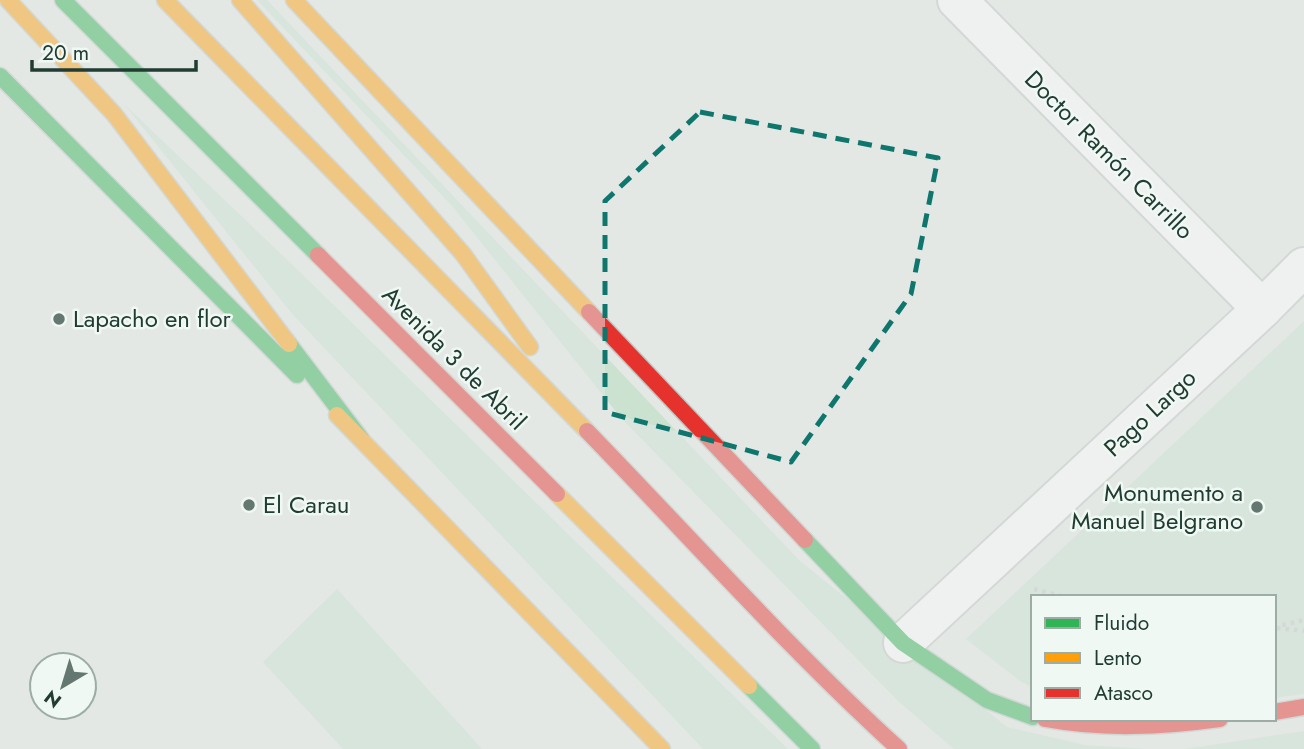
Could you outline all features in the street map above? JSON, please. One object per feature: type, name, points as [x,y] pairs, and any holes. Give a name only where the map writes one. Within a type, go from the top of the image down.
[{"type":"main road","points":[[8,0],[114,114],[362,440]]},
{"type":"main road","name":"Avenida 3 de Abril","points":[[63,0],[812,749]]},
{"type":"main road","name":"Avenida 3 de Abril","points":[[165,0],[605,450],[785,640],[899,749]]},
{"type":"main road","points":[[240,0],[463,254],[605,450]]},
{"type":"main road","points":[[294,0],[903,642],[987,700],[1031,716]]},
{"type":"main road","points":[[0,76],[362,440],[662,749]]},
{"type":"main road","points":[[1276,712],[1304,707]]},
{"type":"main road","points":[[1055,721],[1113,728],[1171,726],[1206,721]]},
{"type":"street","name":"Doctor Ramón Carrillo","points":[[957,0],[1262,309]]},
{"type":"street","name":"Pago Largo","points":[[903,642],[1304,267]]},
{"type":"path","points":[[1276,627],[1304,620]]},
{"type":"path","points":[[1276,627],[1304,631]]},
{"type":"highlighted area","points":[[700,112],[938,158],[911,294],[791,462],[605,412],[605,201]]},
{"type":"green space","points":[[257,0],[267,0],[800,561],[1007,727],[1085,745],[1147,749],[954,749],[899,702],[621,418],[452,206]]},
{"type":"green space","points":[[124,104],[788,749],[703,749],[293,315]]},
{"type":"green space","points":[[1304,321],[1304,694],[1276,698],[1276,595],[1031,595],[1031,687],[966,639]]},
{"type":"green space","points":[[337,589],[482,749],[343,749],[263,662]]},
{"type":"green space","points":[[1304,731],[1304,749],[1184,749]]},
{"type":"traffic: fast","points":[[63,0],[318,255]]},
{"type":"traffic: fast","points":[[0,76],[297,375]]},
{"type":"traffic: fast","points":[[289,344],[362,440]]},
{"type":"traffic: fast","points":[[805,540],[903,643],[987,700],[1031,716]]},
{"type":"traffic: fast","points":[[749,686],[812,749]]},
{"type":"traffic: slow","points":[[8,0],[114,114],[289,344]]},
{"type":"traffic: slow","points":[[165,0],[587,431]]},
{"type":"traffic: slow","points":[[240,0],[463,254],[530,347]]},
{"type":"traffic: slow","points":[[294,0],[589,312]]},
{"type":"traffic: slow","points":[[337,415],[662,749]]},
{"type":"traffic: slow","points":[[557,494],[749,686]]},
{"type":"traffic: jam","points":[[318,255],[557,494]]},
{"type":"traffic: jam","points":[[589,312],[805,540]]},
{"type":"traffic: jam","points":[[587,431],[779,633],[899,749]]},
{"type":"traffic: jam","points":[[1276,712],[1304,707]]},
{"type":"traffic: jam","points":[[1060,721],[1132,726],[1202,721]]},
{"type":"place","name":"Lapacho en flor","points":[[59,319]]},
{"type":"place","name":"El Carau","points":[[249,505]]},
{"type":"place","name":"Monumento a Manuel Belgrano","points":[[1257,507]]}]
